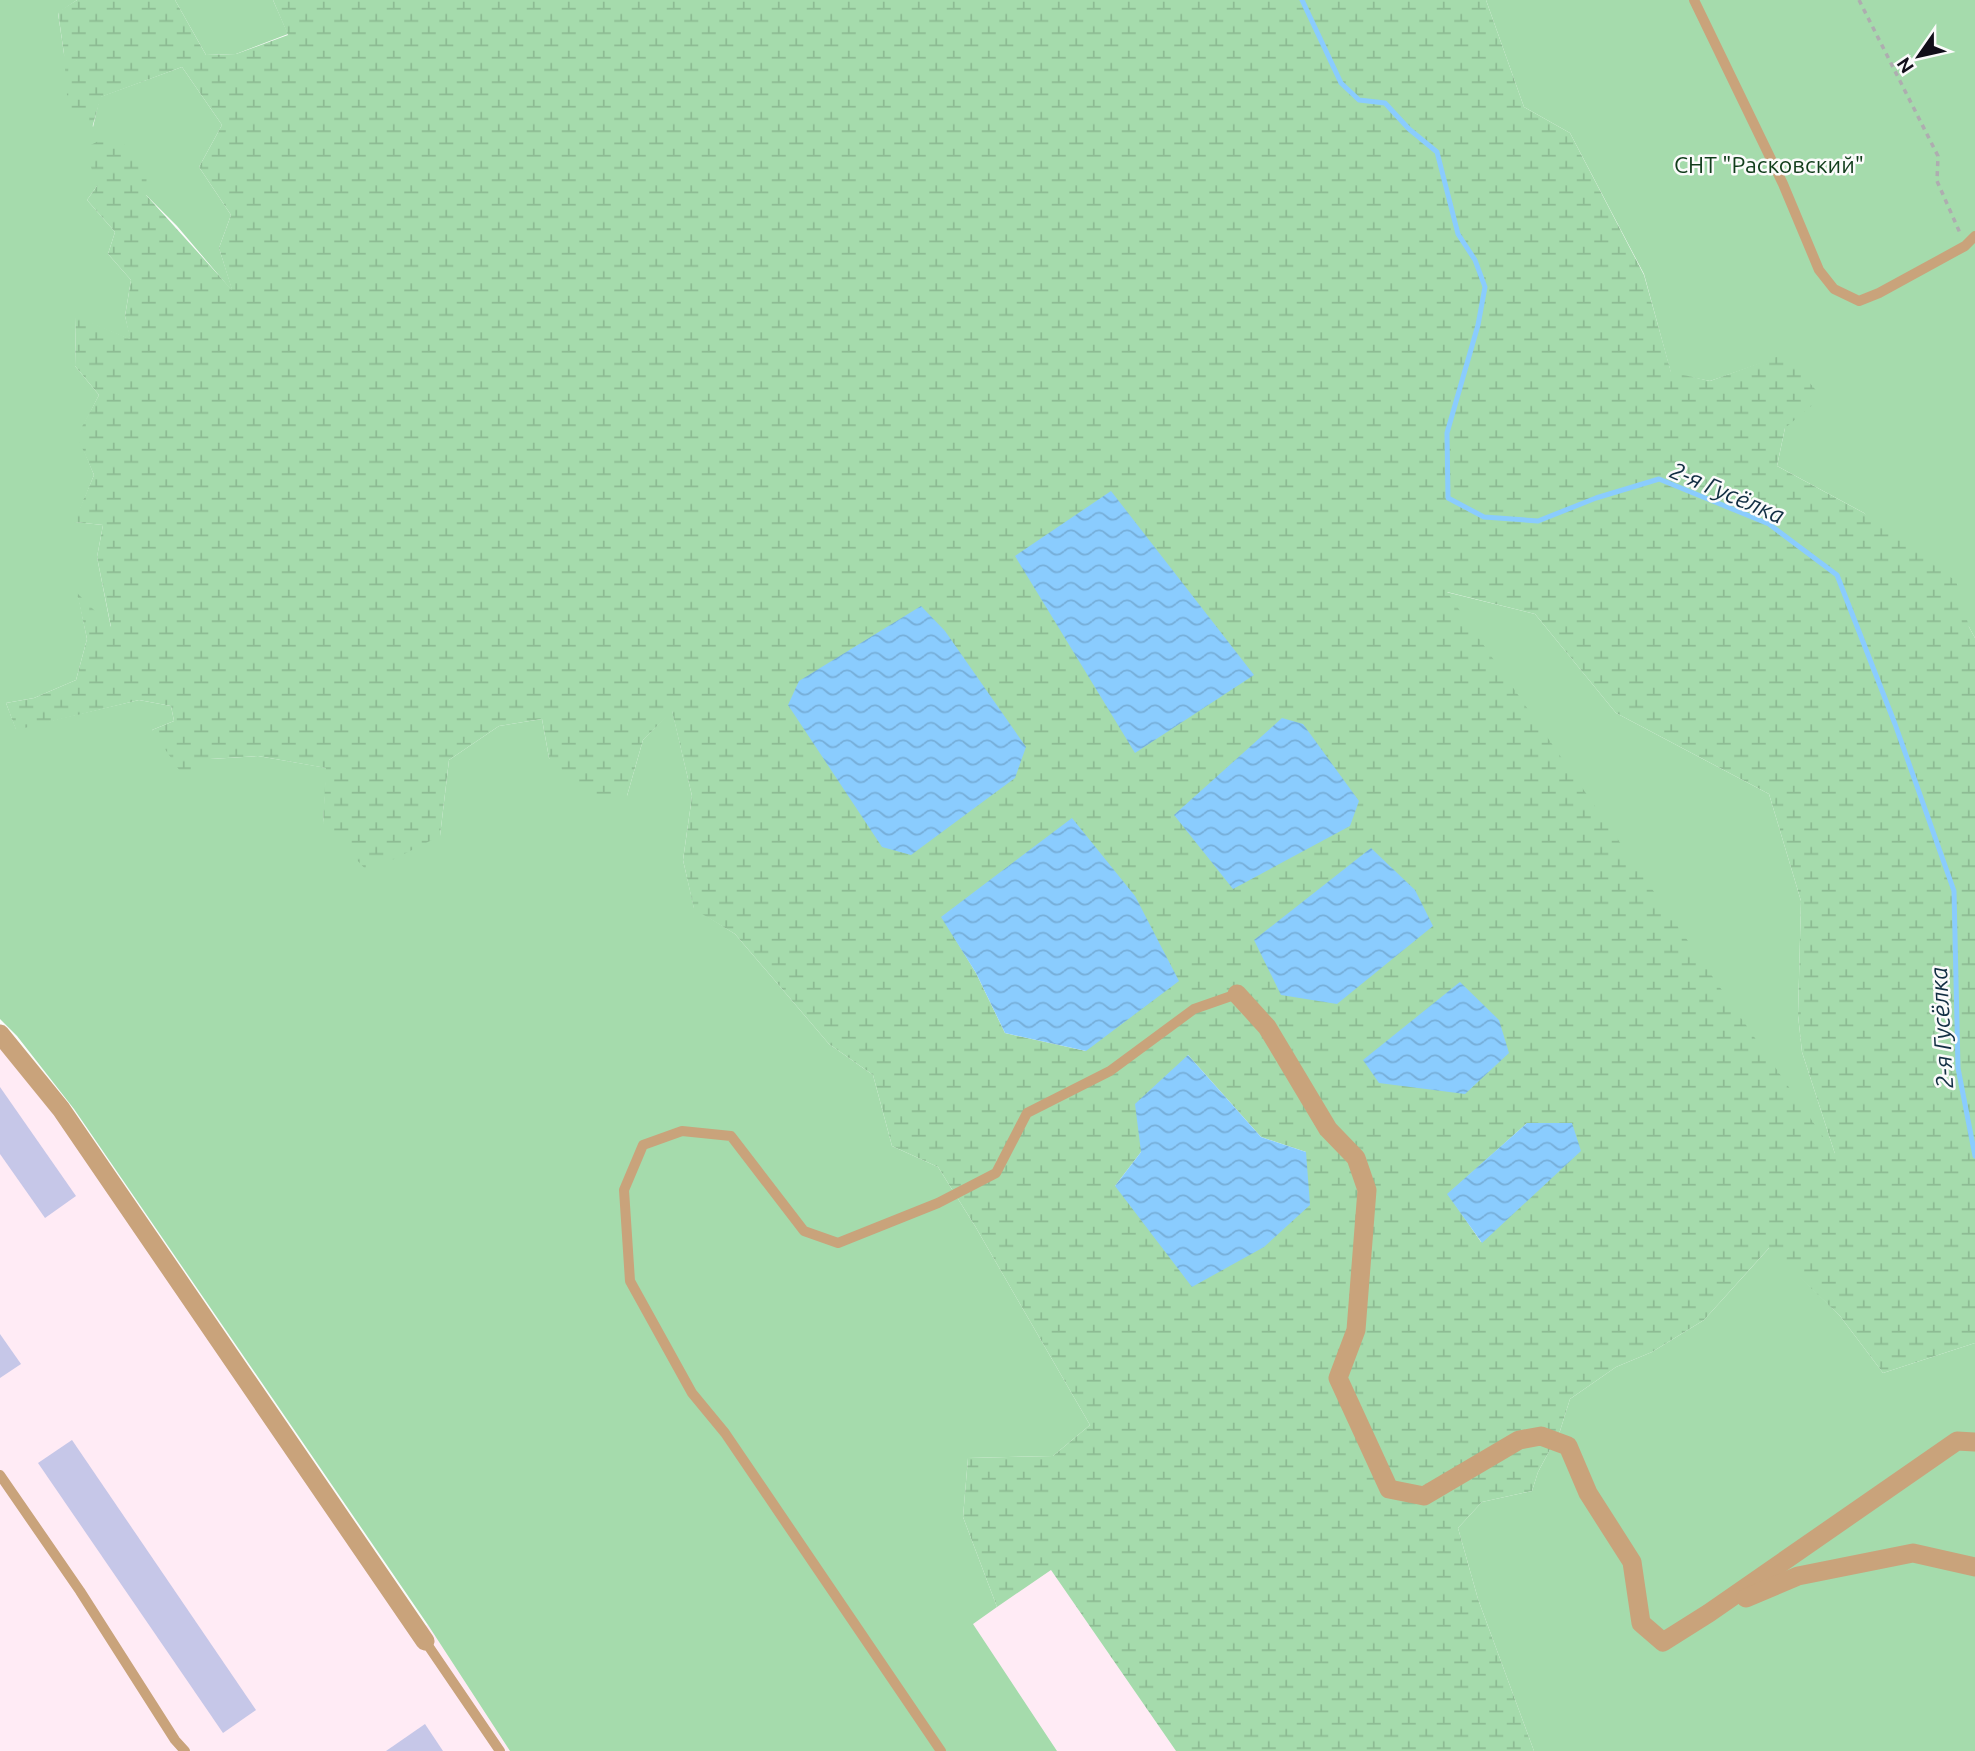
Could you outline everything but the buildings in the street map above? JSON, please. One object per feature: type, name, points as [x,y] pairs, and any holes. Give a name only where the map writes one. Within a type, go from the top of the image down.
[{"type":"street","points":[[1237,994],[1267,1027],[1328,1129],[1356,1158],[1367,1190],[1356,1330],[1338,1378],[1390,1489],[1424,1496],[1519,1440],[1541,1436],[1568,1446],[1588,1493],[1632,1562],[1641,1623],[1663,1642],[1957,1441],[1975,1442]]},
{"type":"street","points":[[0,1034],[68,1120],[425,1641]]},
{"type":"street","points":[[1709,1613],[1798,1576],[1913,1553],[1975,1567]]},
{"type":"lane","points":[[1694,0],[1783,184],[1819,270],[1834,289],[1859,301],[1879,293],[1965,246],[1975,236]]},
{"type":"lane","points":[[941,1751],[725,1433],[692,1394],[630,1281],[624,1190],[643,1144],[682,1131],[731,1136],[804,1231],[838,1243],[938,1203],[996,1173],[1027,1113],[1110,1071],[1194,1009],[1237,994]]},
{"type":"lane","points":[[0,1475],[80,1591],[175,1740],[185,1751]]},
{"type":"lane","points":[[425,1641],[500,1751]]},
{"type":"path","points":[[1859,0],[1938,156],[1937,181],[1965,246]]},
{"type":"shaded area","points":[[0,1047],[48,1103],[411,1630],[428,1625],[510,1751],[0,1751]]},
{"type":"shaded area","points":[[1051,1569],[1176,1751],[1057,1751],[972,1623]]},
{"type":"green space","points":[[0,0],[77,0],[58,13],[64,54],[93,127],[100,97],[182,67],[222,125],[199,167],[231,215],[219,248],[233,292],[177,226],[146,195],[97,186],[87,200],[115,232],[108,254],[131,280],[125,316],[131,340],[76,317],[75,366],[99,395],[78,436],[94,475],[75,522],[103,525],[97,557],[111,628],[78,595],[87,639],[76,680],[34,698],[6,703],[16,729],[139,700],[171,706],[174,721],[152,730],[210,759],[258,756],[327,768],[323,823],[440,836],[449,760],[499,726],[542,719],[549,758],[627,796],[643,740],[672,710],[692,796],[683,860],[694,908],[735,934],[829,1044],[873,1075],[892,1146],[938,1167],[1090,1425],[1053,1456],[968,1458],[963,1517],[997,1607],[973,1624],[1057,1751],[510,1751],[428,1625],[74,1109],[17,1036],[0,1019]]},
{"type":"green space","points":[[77,0],[175,0],[206,55],[236,54],[288,35],[273,0],[1486,0],[1524,107],[1570,133],[1644,275],[1671,372],[1710,381],[1784,354],[1822,397],[1785,428],[1777,466],[1864,513],[1956,581],[1969,627],[1975,638],[1975,1343],[1883,1373],[1840,1316],[1769,1248],[1704,1320],[1652,1352],[1616,1367],[1570,1399],[1560,1431],[1538,1472],[1532,1491],[1482,1502],[1458,1528],[1478,1599],[1534,1751],[1176,1751],[1051,1570],[997,1607],[963,1517],[968,1458],[1053,1456],[1090,1425],[938,1167],[892,1146],[873,1075],[829,1044],[735,934],[694,909],[683,860],[692,796],[672,711],[643,740],[627,796],[597,801],[549,758],[542,719],[499,726],[449,760],[440,836],[368,872],[323,823],[326,768],[258,756],[210,759],[184,777],[152,730],[174,721],[171,706],[139,700],[16,730],[6,703],[34,698],[76,680],[87,639],[77,593],[111,627],[97,557],[103,525],[74,522],[94,475],[77,436],[99,395],[75,366],[76,316],[130,339],[125,316],[131,280],[108,254],[115,232],[87,200],[97,186],[85,148],[112,134],[147,164],[146,195],[232,290],[219,248],[231,215],[199,167],[222,125],[182,67],[101,97],[92,128],[68,109],[58,12]],"holes":[[[1447,592],[1535,614],[1616,713],[1769,794],[1801,901],[1798,1015],[1802,1052],[1835,1154]],[[1073,819],[1086,1051],[1005,1033],[976,973],[942,917]],[[1188,1055],[1261,1137],[1306,1152],[1115,1186],[1141,1152]],[[1527,1123],[1482,1242],[1448,1194]]]},
{"type":"green space","points":[[175,0],[273,0],[288,34],[236,54],[206,55]]},
{"type":"green space","name":"СНТ \"Расковский\"","points":[[1486,0],[1975,0],[1975,638],[1969,627],[1864,513],[1777,466],[1785,428],[1784,355],[1710,381],[1671,373],[1644,274],[1570,133],[1524,107]]},
{"type":"green space","points":[[1446,592],[1535,614],[1616,713],[1769,794],[1801,901],[1798,1015],[1802,1052],[1836,1157]]},
{"type":"green space","points":[[1770,1247],[1840,1316],[1883,1373],[1975,1343],[1975,1751],[1534,1751],[1478,1599],[1458,1528],[1482,1502],[1532,1491],[1538,1472],[1560,1431],[1570,1399],[1616,1367],[1652,1352],[1704,1320]]},
{"type":"water","points":[[1111,491],[1254,675],[1135,753],[1015,556]]},
{"type":"water","points":[[921,606],[945,631],[1026,747],[1015,778],[911,855],[882,847],[788,705],[799,681]]},
{"type":"water","points":[[1282,718],[1303,724],[1359,801],[1350,826],[1233,889],[1174,815]]},
{"type":"water","points":[[1072,818],[1135,896],[1179,981],[1086,1051],[1005,1033],[976,973],[941,917]]},
{"type":"water","points":[[1371,848],[1415,890],[1433,926],[1337,1004],[1281,995],[1254,940]]},
{"type":"water","points":[[1460,982],[1499,1020],[1509,1053],[1465,1094],[1379,1083],[1363,1060]]},
{"type":"water","points":[[1188,1055],[1261,1137],[1306,1152],[1310,1205],[1264,1247],[1192,1287],[1115,1186],[1141,1152],[1135,1104]]},
{"type":"water","points":[[1527,1123],[1572,1123],[1581,1151],[1482,1243],[1447,1194]]},
{"type":"waterway","name":"2-я Гусёлка","points":[[1302,0],[1341,83],[1359,100],[1385,103],[1409,129],[1437,152],[1458,234],[1475,260],[1485,287],[1478,325],[1447,433],[1448,498],[1484,517],[1538,521],[1596,498],[1659,479],[1769,524],[1837,575],[1895,724],[1954,891],[1958,1068],[1975,1156]]}]
